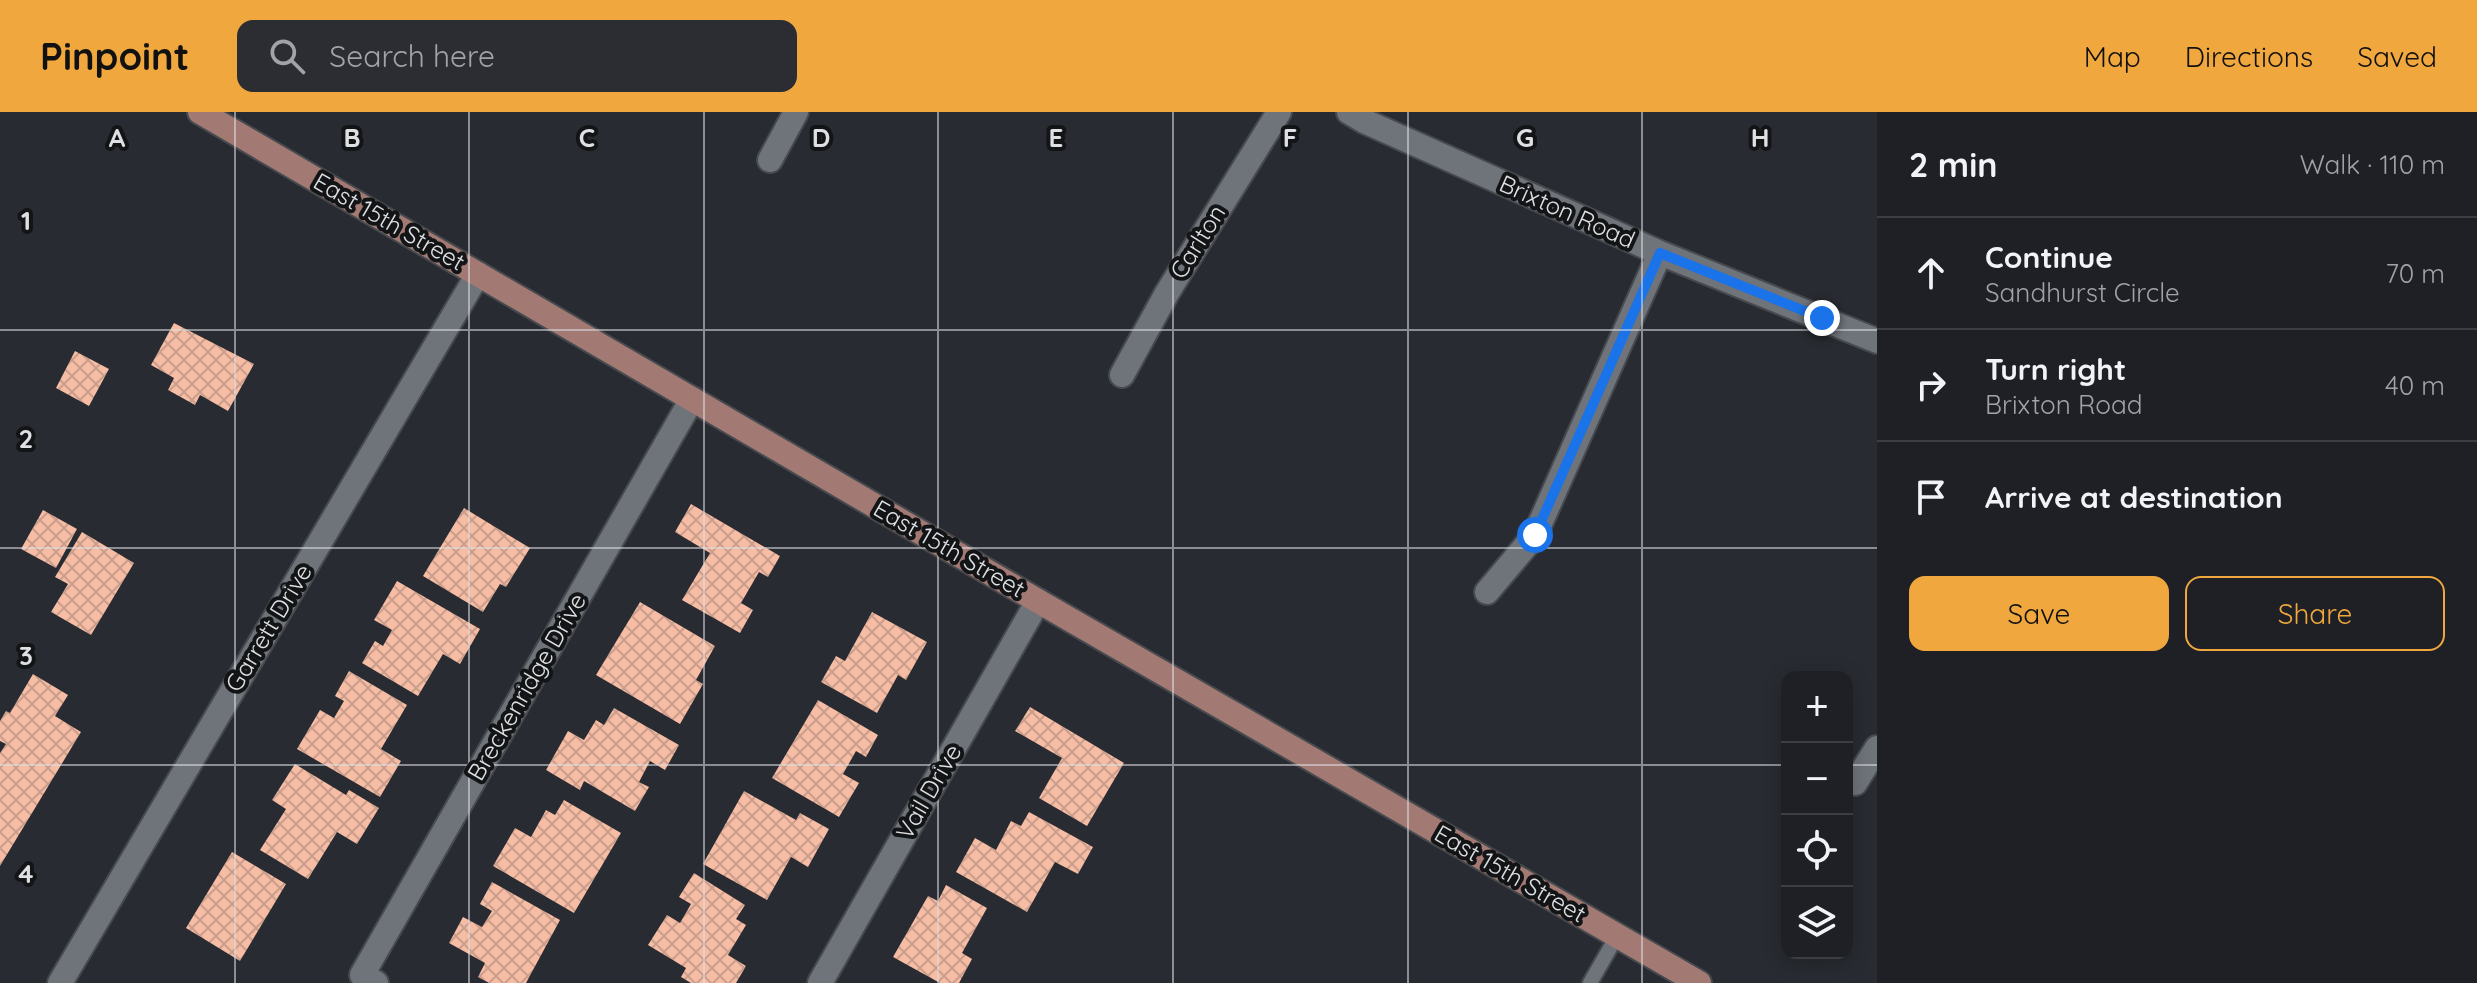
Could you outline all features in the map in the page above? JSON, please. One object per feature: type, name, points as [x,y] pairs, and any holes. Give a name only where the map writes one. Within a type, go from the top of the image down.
[{"type":"main road","name":"East 15th Street","points":[[200,112],[1699,983]]},
{"type":"street","points":[[770,160],[796,112]]},
{"type":"street","name":"Carlton","points":[[1122,375],[1167,293],[1279,112]]},
{"type":"street","name":"Brixton Road","points":[[1349,112],[1378,128],[1660,253],[1877,341]]},
{"type":"street","points":[[1487,592],[1535,535],[1660,253]]},
{"type":"street","name":"Garrett Drive","points":[[60,983],[478,274]]},
{"type":"street","name":"Breckenridge Drive","points":[[369,979],[692,399]]},
{"type":"street","name":"Vail Drive","points":[[820,983],[1038,601]]},
{"type":"street","points":[[1855,783],[1877,748]]},
{"type":"lane","points":[[1590,983],[1617,936]]},
{"type":"building","points":[[174,323],[254,364],[228,411],[200,395],[195,405],[168,390],[174,378],[151,365]]},
{"type":"building","points":[[75,351],[109,369],[89,406],[56,388]]},
{"type":"building","points":[[691,504],[780,556],[768,577],[759,572],[741,603],[753,610],[740,633],[682,600],[710,553],[675,532]]},
{"type":"building","points":[[464,508],[530,548],[506,587],[500,584],[483,612],[423,576]]},
{"type":"building","points":[[43,510],[77,529],[56,568],[21,549]]},
{"type":"building","points":[[82,532],[134,563],[91,635],[51,612],[68,584],[55,577]]},
{"type":"building","points":[[397,581],[480,629],[460,664],[443,654],[418,696],[362,663],[375,641],[383,646],[392,630],[374,620]]},
{"type":"building","points":[[640,602],[715,646],[696,680],[703,684],[680,724],[596,675]]},
{"type":"building","points":[[872,612],[927,642],[906,680],[898,675],[877,713],[821,682],[836,656],[845,661]]},
{"type":"building","points":[[349,671],[407,705],[381,749],[401,761],[380,797],[297,749],[320,710],[334,718],[344,701],[335,696]]},
{"type":"building","points":[[33,674],[68,695],[55,716],[81,732],[0,866],[0,753],[6,744],[0,741],[0,721],[6,711],[10,713]]},
{"type":"building","points":[[818,700],[878,735],[866,757],[856,751],[843,774],[859,783],[839,817],[772,778]]},
{"type":"building","points":[[1030,707],[1124,763],[1087,826],[1039,798],[1062,758],[1015,731]]},
{"type":"building","points":[[614,708],[679,745],[665,770],[650,761],[639,782],[649,787],[635,811],[584,781],[580,790],[546,770],[568,731],[584,740],[596,720],[604,725]]},
{"type":"building","points":[[295,764],[346,795],[349,790],[379,808],[357,844],[337,832],[308,879],[260,850],[286,809],[272,800]]},
{"type":"building","points":[[744,791],[796,820],[800,813],[829,829],[808,867],[791,857],[767,900],[703,864]]},
{"type":"building","points":[[564,800],[621,833],[574,913],[493,866],[515,828],[531,837],[546,810],[555,815]]},
{"type":"building","points":[[1029,812],[1093,847],[1078,874],[1055,862],[1027,912],[956,872],[975,838],[996,850],[1011,821],[1021,826]]},
{"type":"building","points":[[232,852],[286,884],[240,961],[186,928]]},
{"type":"building","points":[[694,873],[745,905],[736,919],[746,925],[728,955],[746,966],[736,983],[691,983],[681,977],[686,968],[648,945],[667,915],[680,923],[691,904],[679,897]]},
{"type":"building","points":[[492,882],[560,920],[526,983],[489,983],[478,977],[485,963],[449,943],[463,917],[482,927],[492,911],[480,904]]},
{"type":"building","points":[[946,885],[987,908],[962,953],[972,959],[959,983],[940,983],[893,957],[928,896],[938,901]]},
{"type":"route","points":[[1535,535],[1660,253],[1822,318]]}]
